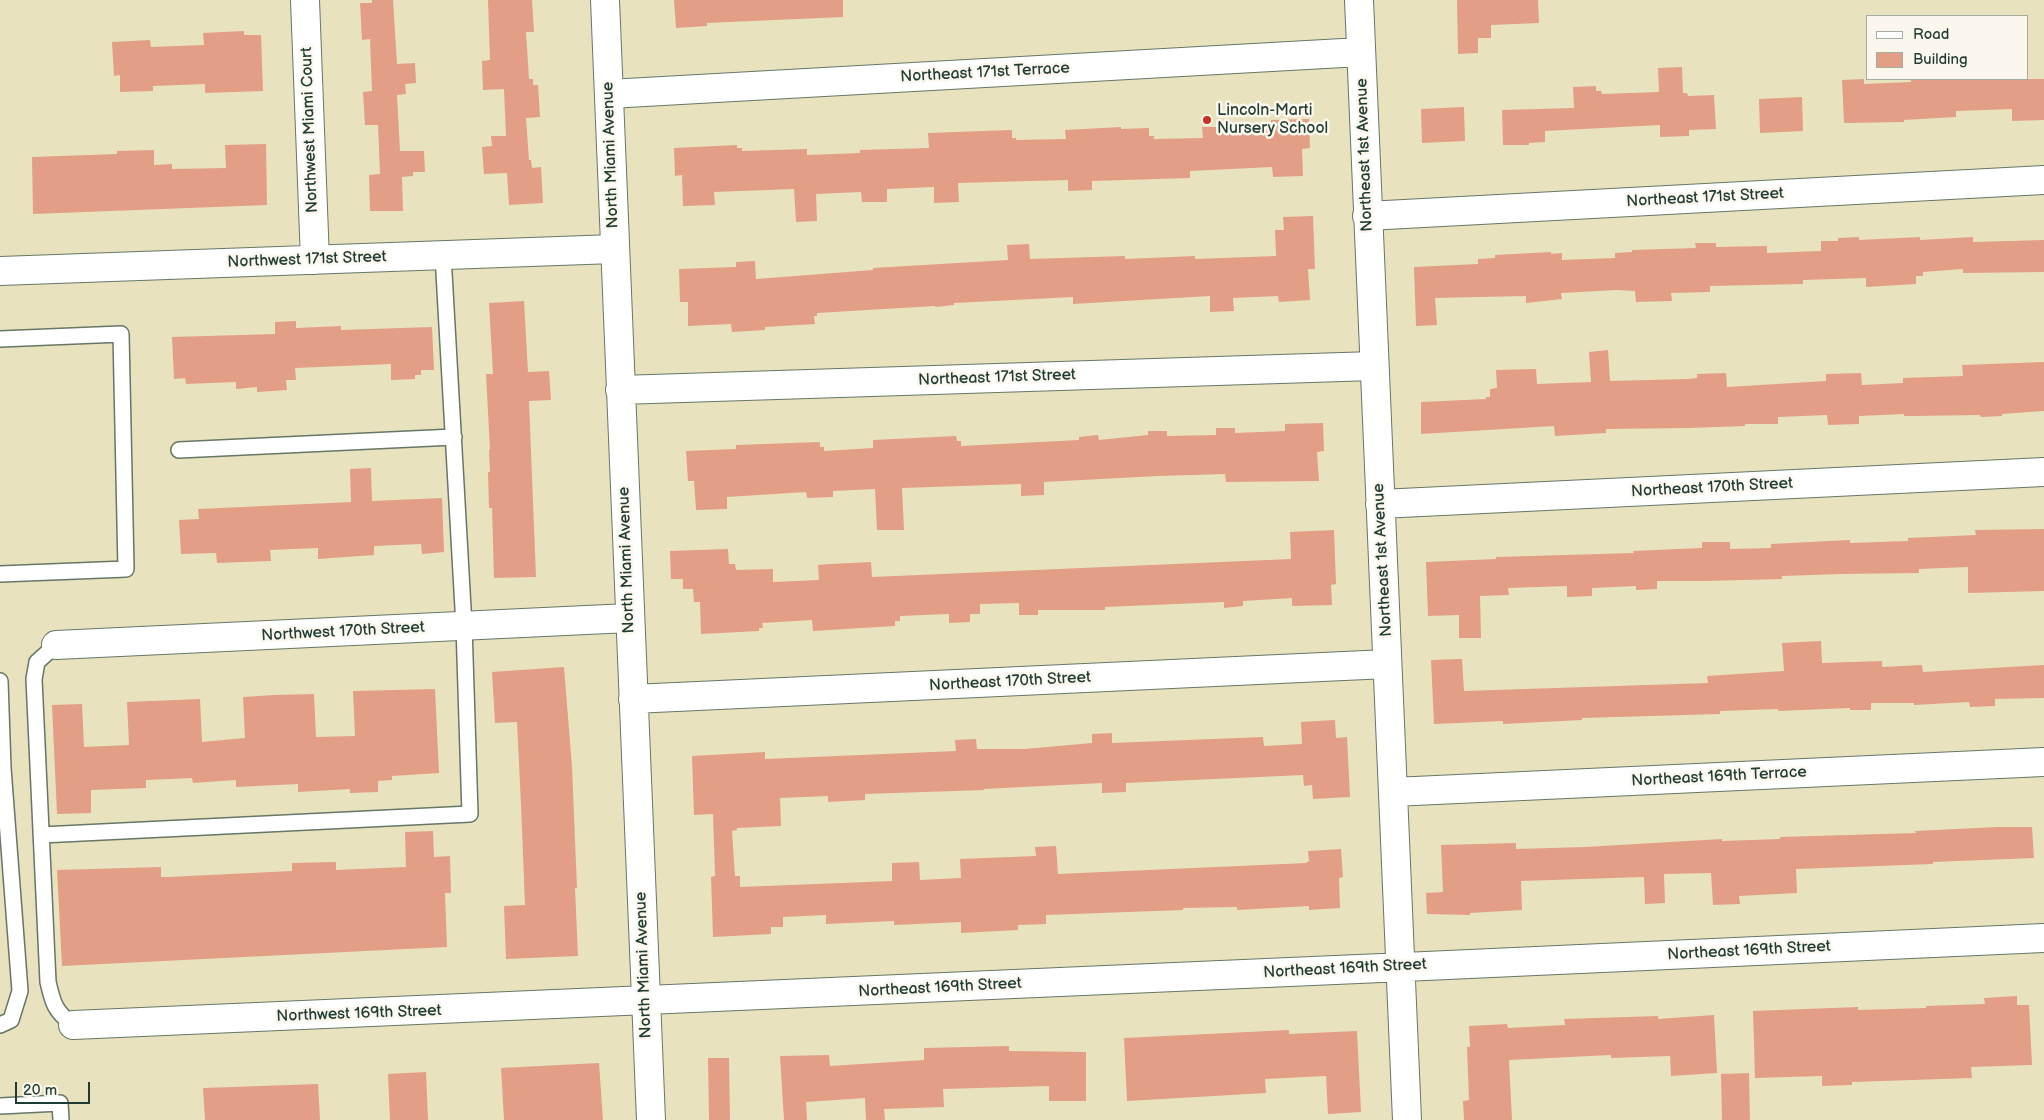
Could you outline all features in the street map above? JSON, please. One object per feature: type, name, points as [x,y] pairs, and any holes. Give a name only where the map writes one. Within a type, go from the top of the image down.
[{"type":"street","name":"Northwest Miami Court","points":[[305,0],[315,260]]},
{"type":"street","name":"North Miami Avenue","points":[[605,0],[651,1120]]},
{"type":"street","name":"Northeast 1st Avenue","points":[[1359,0],[1407,1120]]},
{"type":"street","name":"Northeast 171st Terrace","points":[[609,94],[1360,52]]},
{"type":"street","name":"Northeast 171st Street","points":[[1367,216],[2044,180]]},
{"type":"street","name":"Northwest 171st Street","points":[[0,271],[614,249]]},
{"type":"street","name":"Northeast 171st Street","points":[[620,390],[1374,366]]},
{"type":"street","name":"Northeast 170th Street","points":[[1380,504],[2044,472]]},
{"type":"street","name":"Northwest 170th Street","points":[[56,645],[629,618]]},
{"type":"street","name":"Northeast 170th Street","points":[[633,699],[1388,664]]},
{"type":"street","name":"Northeast 169th Terrace","points":[[1394,792],[2044,762]]},
{"type":"street","name":"Northeast 169th Street","points":[[646,1002],[2044,938]]},
{"type":"street","name":"Northwest 169th Street","points":[[73,1025],[646,1002]]},
{"type":"lane","points":[[41,835],[470,814],[464,626],[443,255]]},
{"type":"lane","points":[[0,339],[121,334],[126,569],[0,574]]},
{"type":"lane","points":[[179,450],[454,437]]},
{"type":"lane","points":[[56,645],[37,662],[34,680],[48,982],[51,998],[60,1015],[73,1025]]},
{"type":"lane","points":[[0,681],[2,768],[20,991],[11,1020],[0,1025]]},
{"type":"lane","points":[[0,1106],[60,1103],[61,1120]]},
{"type":"building","points":[[372,0],[393,0],[397,64],[415,63],[416,83],[405,84],[406,94],[397,95],[400,151],[424,151],[425,172],[413,172],[413,176],[402,177],[403,211],[370,211],[369,175],[380,174],[378,125],[365,125],[363,92],[372,91],[370,39],[362,40],[360,3],[372,3]]},
{"type":"building","points":[[488,0],[532,0],[534,32],[526,32],[529,79],[533,79],[533,85],[538,85],[540,117],[526,118],[529,160],[531,160],[532,168],[541,167],[543,203],[509,205],[507,173],[484,174],[482,147],[492,146],[491,136],[506,136],[504,89],[483,90],[482,61],[490,60]]},
{"type":"building","points":[[674,0],[843,0],[843,17],[707,23],[707,26],[676,28]]},
{"type":"building","points":[[1457,0],[1538,0],[1539,23],[1491,25],[1491,38],[1478,38],[1478,53],[1458,54]]},
{"type":"building","points":[[244,31],[244,35],[261,35],[263,91],[205,93],[205,84],[153,86],[153,91],[120,92],[120,75],[114,76],[112,42],[150,40],[151,47],[204,45],[203,33]]},
{"type":"building","points":[[1682,67],[1683,93],[1687,93],[1688,96],[1714,95],[1716,129],[1689,130],[1689,136],[1660,137],[1660,125],[1545,131],[1545,142],[1529,143],[1529,145],[1503,145],[1502,110],[1574,108],[1573,87],[1596,86],[1596,91],[1601,91],[1602,94],[1659,92],[1658,68]]},
{"type":"building","points":[[1864,79],[1864,84],[1911,82],[1911,80],[2044,79],[2044,120],[2012,121],[2012,109],[1956,111],[1956,117],[1904,120],[1904,122],[1844,123],[1842,80]]},
{"type":"building","points":[[1802,97],[1803,131],[1760,133],[1759,99]]},
{"type":"building","points":[[1464,107],[1465,141],[1422,143],[1421,109]]},
{"type":"building","points":[[1309,119],[1310,148],[1302,149],[1303,176],[1273,177],[1272,167],[1190,171],[1190,178],[1092,181],[1092,190],[1068,191],[1068,180],[958,183],[959,202],[934,203],[934,187],[887,189],[887,202],[862,202],[861,192],[816,194],[817,221],[796,222],[794,189],[714,192],[715,205],[683,206],[682,175],[675,176],[674,148],[737,145],[737,148],[742,148],[742,151],[807,149],[807,155],[860,153],[860,150],[929,148],[928,133],[1012,130],[1012,138],[1016,138],[1016,140],[1066,139],[1065,130],[1121,127],[1121,129],[1149,128],[1149,136],[1154,136],[1154,139],[1203,138],[1202,127],[1220,127],[1221,129],[1271,127],[1271,120]]},
{"type":"building","points":[[266,144],[267,205],[33,214],[32,157],[117,154],[117,151],[154,150],[154,165],[172,164],[172,169],[226,168],[225,145]]},
{"type":"building","points":[[1313,216],[1315,269],[1308,269],[1310,300],[1279,302],[1278,296],[1233,298],[1234,311],[1210,312],[1210,296],[1073,304],[1073,297],[817,313],[817,316],[814,316],[815,324],[765,327],[765,330],[732,332],[731,324],[688,326],[688,302],[680,302],[679,269],[736,267],[736,262],[755,261],[756,279],[873,270],[873,268],[1008,260],[1007,245],[1029,244],[1030,259],[1125,256],[1125,259],[1195,256],[1195,259],[1276,256],[1275,230],[1284,230],[1283,217]]},
{"type":"building","points":[[1859,237],[1859,240],[1920,237],[1920,240],[1973,237],[1973,242],[2044,240],[2044,272],[1963,273],[1963,269],[1923,272],[1923,276],[1916,276],[1916,284],[1866,287],[1866,278],[1803,280],[1803,284],[1710,286],[1710,292],[1671,293],[1672,301],[1636,302],[1635,291],[1617,290],[1561,293],[1562,299],[1526,303],[1526,296],[1435,298],[1437,325],[1416,326],[1414,267],[1478,264],[1478,259],[1495,258],[1495,255],[1551,252],[1551,254],[1562,253],[1562,260],[1615,258],[1615,253],[1632,252],[1632,250],[1696,248],[1695,243],[1716,243],[1716,247],[1767,246],[1767,253],[1821,251],[1821,241],[1838,241],[1838,238]]},
{"type":"building","points":[[524,301],[528,372],[549,371],[551,400],[529,401],[536,577],[494,578],[492,508],[489,508],[488,472],[490,472],[490,450],[486,374],[493,374],[489,303]]},
{"type":"building","points":[[296,321],[296,328],[341,326],[341,330],[432,327],[434,370],[421,370],[421,375],[415,375],[415,379],[391,380],[391,364],[295,368],[296,380],[286,380],[287,390],[257,392],[257,387],[236,389],[236,382],[186,384],[185,378],[174,379],[172,337],[275,334],[275,322]]},
{"type":"building","points":[[1608,350],[1610,381],[1688,379],[1697,378],[1697,374],[1726,373],[1727,387],[1826,381],[1826,374],[1861,373],[1862,385],[1903,383],[1903,378],[1963,376],[1962,365],[2044,362],[2044,411],[1981,417],[1980,415],[1904,416],[1904,414],[1859,416],[1859,424],[1828,425],[1827,415],[1778,417],[1778,424],[1606,429],[1606,433],[1555,436],[1554,426],[1421,434],[1421,402],[1486,399],[1486,397],[1490,397],[1490,389],[1497,388],[1496,370],[1536,369],[1537,384],[1591,382],[1589,352]]},
{"type":"building","points":[[1323,423],[1324,451],[1317,452],[1319,481],[1226,482],[1225,474],[1158,476],[1044,482],[1044,495],[1021,496],[1021,484],[902,488],[904,530],[877,530],[875,489],[833,491],[833,497],[807,498],[806,492],[727,497],[727,509],[696,510],[694,481],[688,481],[686,451],[736,449],[736,445],[820,442],[820,447],[824,447],[824,451],[873,448],[873,440],[956,436],[957,441],[961,441],[961,446],[1079,440],[1079,437],[1098,435],[1099,440],[1148,435],[1148,431],[1167,431],[1167,436],[1216,435],[1216,428],[1235,428],[1235,433],[1285,431],[1285,424]]},
{"type":"building","points":[[371,468],[372,501],[442,498],[444,552],[422,554],[421,544],[374,546],[374,555],[318,559],[318,548],[270,550],[271,561],[217,563],[216,553],[181,554],[179,520],[199,519],[198,509],[351,502],[350,469]]},
{"type":"building","points":[[2044,529],[2044,591],[1968,593],[1968,567],[1919,569],[1919,573],[1782,576],[1782,579],[1657,581],[1657,589],[1636,590],[1636,586],[1592,588],[1592,596],[1567,597],[1567,586],[1508,588],[1509,595],[1480,596],[1481,638],[1459,638],[1459,615],[1428,616],[1426,562],[1496,559],[1496,557],[1634,553],[1633,551],[1702,548],[1702,542],[1730,542],[1730,549],[1771,548],[1771,544],[1850,540],[1850,543],[1908,541],[1908,538],[1976,535],[1975,530]]},
{"type":"building","points":[[1334,530],[1336,584],[1331,585],[1332,605],[1292,606],[1292,598],[1243,601],[1243,606],[1224,608],[1224,602],[1105,607],[1105,610],[1038,610],[1038,615],[1019,615],[1019,603],[980,604],[980,614],[970,614],[970,622],[949,623],[949,614],[900,616],[900,621],[895,621],[895,626],[813,631],[812,620],[762,623],[763,628],[759,628],[759,631],[701,634],[700,602],[694,602],[693,589],[683,589],[683,579],[671,579],[670,551],[728,549],[729,564],[735,564],[736,570],[773,569],[773,582],[819,580],[818,565],[871,562],[872,577],[1291,559],[1290,532]]},
{"type":"building","points":[[1821,641],[1822,663],[1882,661],[1882,667],[1922,665],[1923,672],[2044,665],[2044,698],[1995,699],[1995,706],[1970,707],[1969,702],[1914,705],[1914,703],[1871,703],[1871,710],[1850,710],[1850,708],[1778,711],[1778,709],[1720,711],[1720,714],[1582,718],[1582,720],[1503,724],[1503,721],[1434,724],[1431,660],[1462,659],[1464,691],[1708,683],[1707,676],[1784,671],[1782,643]]},
{"type":"building","points":[[564,667],[572,767],[578,956],[506,959],[504,906],[525,905],[517,722],[495,723],[492,672]]},
{"type":"building","points":[[435,689],[439,773],[392,776],[392,780],[378,781],[378,792],[350,793],[350,789],[298,792],[298,784],[236,787],[236,780],[193,783],[192,778],[146,780],[146,788],[91,790],[91,813],[57,814],[52,705],[82,704],[84,747],[129,745],[127,702],[200,699],[202,742],[245,738],[243,697],[274,695],[314,694],[316,737],[355,736],[353,691]]},
{"type":"building","points":[[1335,720],[1336,738],[1347,737],[1350,797],[1313,799],[1312,785],[1304,786],[1303,775],[1126,783],[1126,792],[1102,793],[1102,783],[984,790],[865,794],[865,800],[828,802],[828,796],[780,798],[781,826],[737,828],[737,830],[732,831],[735,876],[740,876],[740,887],[892,881],[892,863],[919,862],[920,880],[961,878],[960,859],[1036,856],[1035,847],[1056,846],[1058,874],[1306,863],[1309,861],[1308,851],[1341,849],[1343,877],[1339,878],[1340,908],[1309,910],[1309,906],[1237,910],[1237,907],[1183,908],[1183,910],[1046,915],[1046,924],[1018,925],[1018,930],[961,933],[961,922],[894,925],[894,921],[826,924],[826,915],[783,917],[783,927],[771,927],[771,934],[713,937],[711,877],[715,876],[713,814],[694,815],[692,756],[765,752],[765,759],[956,751],[955,740],[976,739],[977,749],[1024,749],[1092,743],[1092,734],[1112,733],[1112,743],[1263,737],[1264,746],[1302,744],[1301,722]]},
{"type":"building","points":[[2032,827],[2034,858],[1796,869],[1797,893],[1739,896],[1740,904],[1713,905],[1711,873],[1664,874],[1665,903],[1645,904],[1644,877],[1521,881],[1522,910],[1470,913],[1470,915],[1427,914],[1426,893],[1443,892],[1441,845],[1516,843],[1516,849],[1585,847],[1722,839],[1722,841],[1780,839],[1780,837],[1916,833],[1915,831]]},
{"type":"building","points":[[433,831],[434,857],[450,856],[451,893],[445,893],[447,947],[62,966],[57,870],[161,867],[161,877],[168,877],[292,871],[292,863],[336,862],[336,870],[406,867],[405,832]]},
{"type":"building","points":[[2017,996],[2017,1005],[2029,1005],[2032,1065],[1971,1067],[1972,1078],[1852,1082],[1852,1085],[1822,1086],[1822,1076],[1755,1078],[1753,1011],[1858,1007],[1858,1010],[1926,1008],[1926,1006],[1985,1004],[1984,998]]},
{"type":"building","points":[[1714,1015],[1717,1073],[1671,1076],[1670,1056],[1611,1058],[1611,1055],[1509,1060],[1512,1120],[1464,1120],[1463,1101],[1469,1100],[1467,1047],[1470,1047],[1469,1026],[1507,1024],[1508,1028],[1565,1025],[1564,1019],[1658,1016],[1658,1019]]},
{"type":"building","points":[[1289,1030],[1289,1034],[1357,1031],[1361,1112],[1328,1114],[1326,1076],[1265,1079],[1266,1093],[1127,1101],[1124,1038]]},
{"type":"building","points":[[1009,1046],[1009,1051],[1086,1052],[1086,1101],[1049,1101],[1049,1086],[943,1089],[944,1107],[884,1109],[885,1120],[866,1120],[865,1098],[806,1102],[807,1120],[784,1120],[780,1056],[829,1055],[830,1066],[924,1060],[924,1048]]},
{"type":"building","points":[[708,1058],[729,1058],[730,1120],[709,1120]]},
{"type":"building","points":[[599,1063],[603,1120],[504,1120],[501,1068]]},
{"type":"building","points":[[426,1072],[428,1120],[390,1120],[388,1074]]},
{"type":"building","points":[[1749,1073],[1750,1120],[1722,1120],[1721,1074]]},
{"type":"building","points":[[318,1084],[320,1120],[205,1120],[203,1088]]},
{"type":"place","name":"Lincoln-Marti Nursery School","points":[[1207,120]]}]
